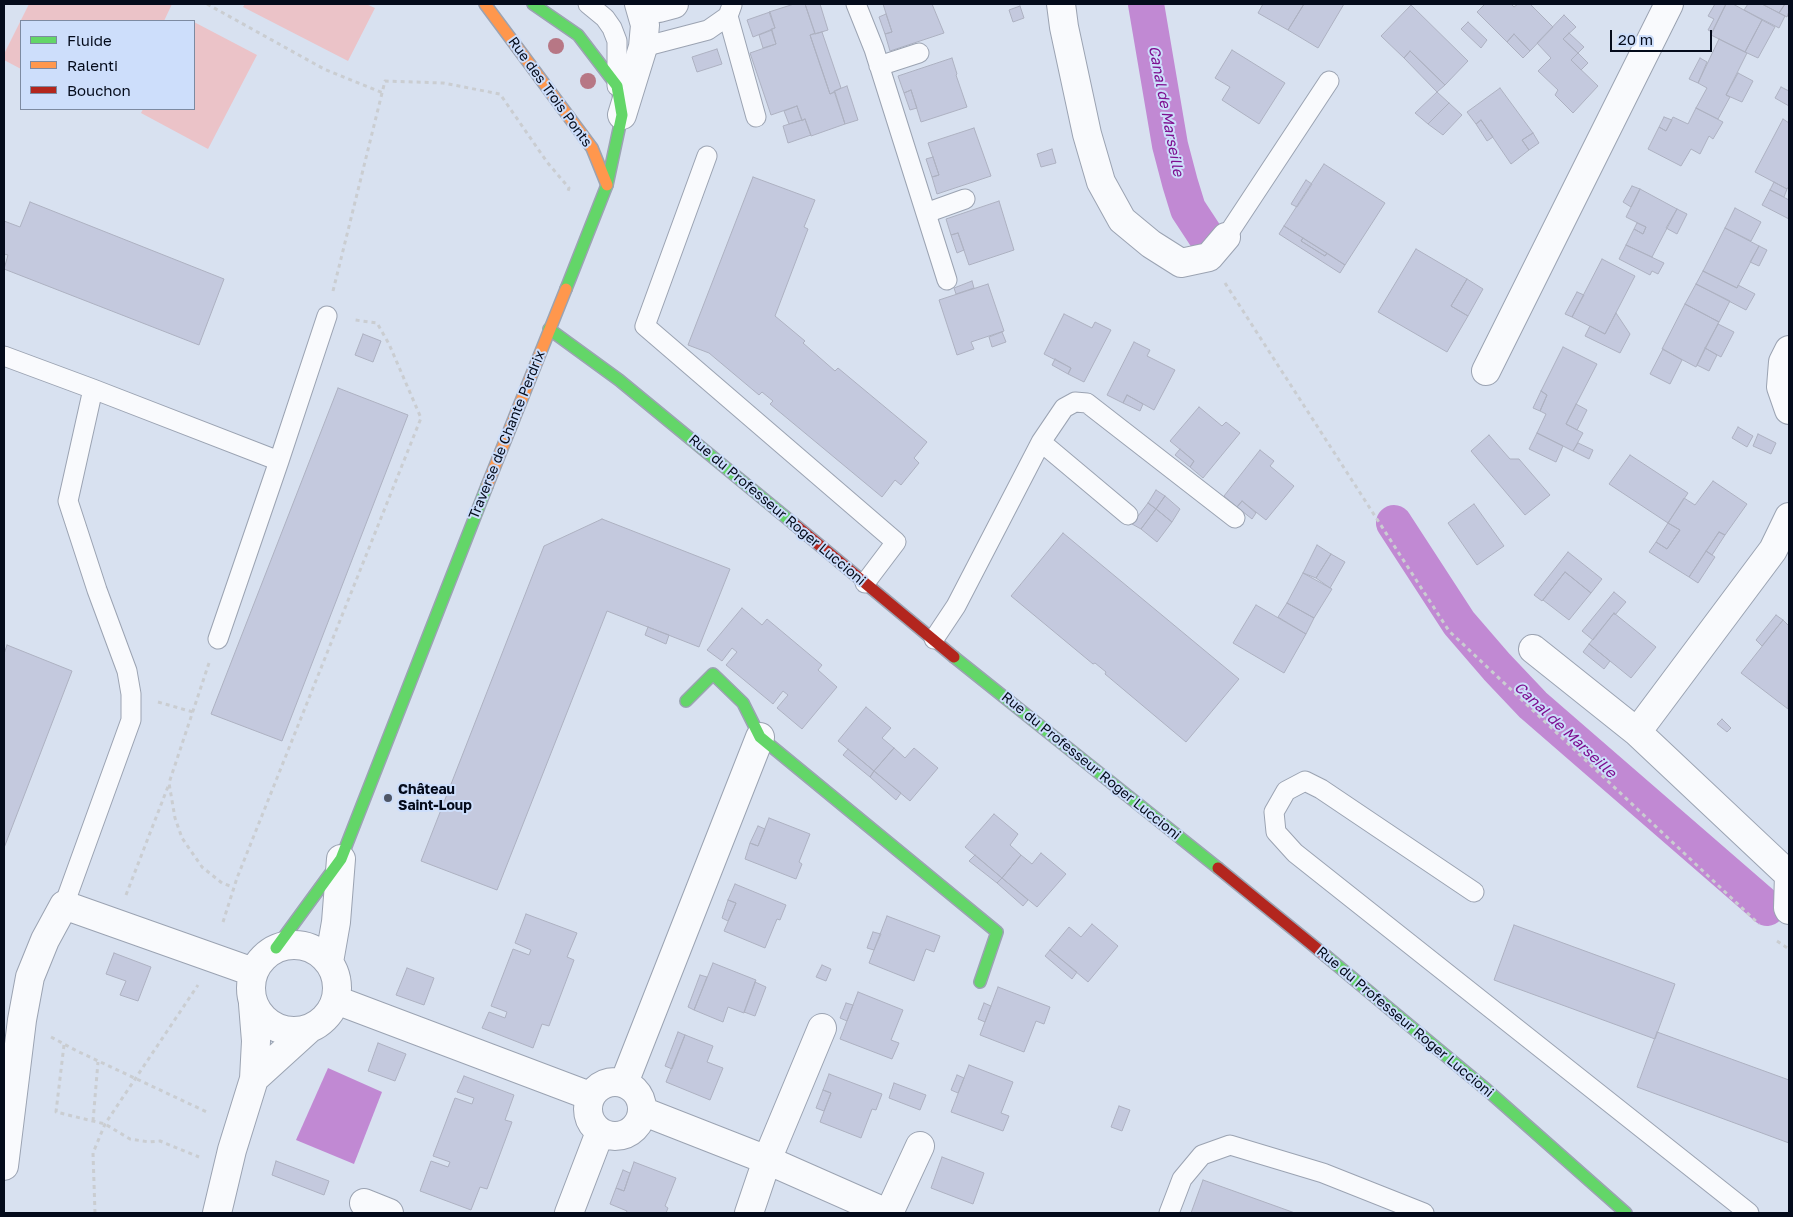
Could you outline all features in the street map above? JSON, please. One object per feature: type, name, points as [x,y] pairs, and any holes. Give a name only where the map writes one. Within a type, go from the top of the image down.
[{"type":"street","name":"Rue des Trois Ponts","points":[[485,4],[592,148],[607,185]]},
{"type":"street","points":[[533,4],[578,35],[617,86],[622,115]]},
{"type":"street","points":[[1061,4],[1064,27],[1087,134],[1101,182],[1122,220],[1151,244],[1182,263],[1209,257],[1226,237]]},
{"type":"street","name":"Traverse de Chante Perdrix","points":[[276,948],[341,859],[516,410],[607,185],[622,115],[643,47],[645,25],[655,5]]},
{"type":"street","points":[[1486,371],[1667,5]]},
{"type":"street","name":"Rue du Professeur Roger Luccioni","points":[[549,328],[619,380],[865,583],[1294,929],[1487,1090],[1626,1213]]},
{"type":"street","points":[[1789,350],[1783,362],[1781,387],[1789,410]]},
{"type":"street","points":[[1637,732],[1774,550],[1789,517]]},
{"type":"street","points":[[1533,648],[1637,732],[1789,875],[1789,910]]},
{"type":"street","points":[[686,701],[713,674],[743,703],[760,737],[996,932],[980,982]]},
{"type":"street","points":[[624,1083],[760,737]]},
{"type":"street","name":"Traverse de Chante Perdrix","points":[[330,962],[336,922],[341,859]]},
{"type":"street","points":[[4,1166],[21,1029],[30,977],[45,940],[64,905],[253,972]]},
{"type":"street","points":[[217,1213],[232,1150],[254,1079],[256,1041],[250,988],[253,972],[258,962],[276,948],[290,944],[306,946],[319,952],[330,962],[336,976],[336,1000],[324,1019],[309,1029],[254,1079]]},
{"type":"street","points":[[336,1000],[590,1096]]},
{"type":"street","points":[[253,1004],[267,1022],[276,1028],[287,1031],[309,1029]]},
{"type":"street","points":[[749,1213],[767,1160],[822,1028]]},
{"type":"street","points":[[609,1082],[624,1083],[638,1095],[642,1104],[639,1120],[634,1128],[617,1136],[600,1132],[593,1126],[588,1115],[587,1105],[590,1096],[600,1085],[609,1082]]},
{"type":"street","points":[[642,1111],[767,1160],[888,1213],[920,1146]]},
{"type":"street","points":[[569,1213],[600,1132]]},
{"type":"street","points":[[364,1203],[389,1213]]},
{"type":"lane","points":[[588,4],[605,18],[612,28],[617,41],[617,86]]},
{"type":"lane","points":[[856,4],[880,66],[947,280]]},
{"type":"lane","points":[[643,47],[708,30],[730,10],[756,117]]},
{"type":"lane","points":[[880,66],[919,53]]},
{"type":"lane","points":[[1226,237],[1329,81]]},
{"type":"lane","points":[[708,156],[645,326],[896,542],[865,583]]},
{"type":"lane","points":[[926,213],[965,199]]},
{"type":"lane","points":[[218,639],[326,316]]},
{"type":"lane","points":[[4,356],[279,461]]},
{"type":"lane","points":[[64,905],[131,720],[132,694],[127,671],[97,590],[68,501],[93,389]]},
{"type":"lane","points":[[934,639],[956,606],[1041,442],[1064,408],[1075,402],[1087,402],[1235,518]]},
{"type":"lane","points":[[1041,442],[1128,515]]},
{"type":"lane","points":[[1474,892],[1305,780],[1286,791],[1274,812],[1276,832],[1295,854],[1749,1213]]},
{"type":"lane","points":[[1169,1213],[1182,1179],[1202,1155],[1230,1145],[1323,1173],[1424,1213]]},
{"type":"path","points":[[207,4],[324,69],[383,93]]},
{"type":"path","points":[[223,922],[233,887],[421,418],[389,344],[377,323],[326,316],[385,81],[443,83],[500,94],[547,162]]},
{"type":"path","points":[[1209,257],[1449,632],[1766,930]]},
{"type":"path","points":[[125,897],[169,783],[218,639]]},
{"type":"path","points":[[158,702],[193,712]]},
{"type":"path","points":[[169,783],[175,818],[182,838],[202,867],[222,883],[233,887]]},
{"type":"path","points":[[1773,937],[1789,949]]},
{"type":"path","points":[[95,1213],[92,1153],[105,1124],[201,980]]},
{"type":"path","points":[[64,1045],[56,1112],[105,1124],[130,1139],[149,1142],[160,1141],[177,1149]]},
{"type":"path","points":[[77,1051],[216,1116]]},
{"type":"path","points":[[93,1121],[98,1061]]},
{"type":"shaded area","points":[[29,4],[172,4],[164,20],[21,20]]},
{"type":"shaded area","points":[[245,4],[366,4],[375,8],[348,61],[243,7]]},
{"type":"shaded area","points":[[20,22],[20,68],[4,60],[4,54]]},
{"type":"shaded area","points":[[195,23],[257,55],[208,149],[141,113],[142,110],[195,110]]},
{"type":"shaded area","points":[[328,1068],[382,1092],[354,1164],[296,1140]]},
{"type":"building","points":[[794,4],[805,4],[815,33],[810,35],[830,94],[835,92],[845,124],[811,136],[805,119],[802,121],[797,106],[771,115],[750,53],[776,44],[771,29],[775,28],[769,12]]},
{"type":"building","points":[[805,4],[820,4],[828,30],[815,34]]},
{"type":"building","points":[[883,4],[932,4],[944,33],[890,51],[885,34],[892,32]]},
{"type":"building","points":[[1263,4],[1304,4],[1288,30],[1258,13]]},
{"type":"building","points":[[1304,4],[1344,4],[1318,48],[1288,30]]},
{"type":"building","points":[[1485,4],[1511,4],[1514,7],[1518,4],[1530,4],[1553,27],[1530,51],[1514,34],[1507,42],[1477,12]]},
{"type":"building","points":[[1715,4],[1726,4],[1712,32],[1708,30],[1714,19],[1708,16]]},
{"type":"building","points":[[1726,4],[1733,4],[1762,20],[1745,52],[1711,35]]},
{"type":"building","points":[[1748,4],[1762,4],[1785,16],[1779,28],[1744,10]]},
{"type":"building","points":[[1762,4],[1785,4],[1779,13]]},
{"type":"building","points":[[1785,4],[1789,4],[1787,17],[1779,13]]},
{"type":"building","points":[[1411,5],[1468,61],[1445,85],[1410,51],[1404,58],[1381,36]]},
{"type":"building","points":[[1020,6],[1024,18],[1013,22],[1009,10]]},
{"type":"building","points":[[770,12],[775,28],[753,37],[747,20]]},
{"type":"building","points":[[886,14],[892,32],[885,34],[879,17]]},
{"type":"building","points":[[1564,15],[1576,27],[1563,39],[1578,53],[1571,60],[1598,86],[1573,113],[1555,95],[1558,90],[1538,71],[1551,58],[1537,43]]},
{"type":"building","points":[[1762,20],[1775,27],[1758,58],[1745,52]]},
{"type":"building","points":[[1468,22],[1487,40],[1481,48],[1461,29]]},
{"type":"building","points":[[772,30],[776,44],[763,48],[759,35]]},
{"type":"building","points":[[822,32],[841,88],[830,94],[810,35]]},
{"type":"building","points":[[1569,33],[1584,47],[1578,53],[1563,39]]},
{"type":"building","points":[[1514,34],[1530,51],[1523,58],[1507,42]]},
{"type":"building","points":[[1719,39],[1747,53],[1726,95],[1730,97],[1718,119],[1696,108],[1707,88],[1698,83]]},
{"type":"building","points":[[717,49],[722,64],[697,72],[692,57]]},
{"type":"building","points":[[1232,50],[1285,83],[1259,124],[1222,100],[1230,87],[1215,78]]},
{"type":"building","points":[[1410,51],[1445,85],[1437,92],[1404,58]]},
{"type":"building","points":[[1578,53],[1588,63],[1581,70],[1571,60]]},
{"type":"building","points":[[952,58],[967,107],[921,122],[911,90],[904,93],[898,76]]},
{"type":"building","points":[[1700,58],[1707,62],[1698,83],[1689,79]]},
{"type":"building","points":[[1738,73],[1753,81],[1742,102],[1726,95]]},
{"type":"building","points":[[847,86],[858,120],[845,124],[834,91]]},
{"type":"building","points":[[1781,87],[1789,91],[1789,106],[1775,98]]},
{"type":"building","points":[[1500,88],[1533,133],[1522,140],[1529,150],[1511,164],[1481,120],[1476,124],[1467,112]]},
{"type":"building","points":[[911,90],[917,108],[910,110],[904,93]]},
{"type":"building","points":[[1437,92],[1449,103],[1428,124],[1415,113]]},
{"type":"building","points":[[1449,103],[1462,115],[1443,135],[1428,124]]},
{"type":"building","points":[[797,106],[802,120],[789,124],[784,111]]},
{"type":"building","points":[[1696,108],[1723,122],[1713,139],[1709,136],[1700,154],[1691,149],[1681,166],[1648,149],[1659,127],[1666,131],[1673,117],[1688,124]]},
{"type":"building","points":[[1664,117],[1672,120],[1666,131],[1659,127]]},
{"type":"building","points":[[805,119],[811,135],[788,143],[783,126]]},
{"type":"building","points":[[1783,119],[1789,123],[1789,186],[1787,189],[1755,172]]},
{"type":"building","points":[[1481,120],[1493,137],[1487,141],[1476,124]]},
{"type":"building","points":[[974,128],[991,176],[937,194],[932,177],[939,175],[928,143]]},
{"type":"building","points":[[1533,133],[1539,143],[1529,150],[1522,140]]},
{"type":"building","points":[[1052,149],[1056,163],[1041,167],[1037,154]]},
{"type":"building","points":[[933,157],[939,175],[932,177],[926,159]]},
{"type":"building","points":[[1324,164],[1385,203],[1345,265],[1284,226]]},
{"type":"building","points":[[753,177],[815,200],[804,227],[808,229],[775,316],[805,341],[803,343],[835,371],[838,368],[927,442],[914,458],[919,463],[901,485],[895,480],[882,497],[770,404],[773,401],[762,392],[759,395],[709,353],[688,345]]},
{"type":"building","points":[[1306,180],[1312,184],[1297,207],[1291,204]]},
{"type":"building","points":[[1774,182],[1787,189],[1784,197],[1770,190]]},
{"type":"building","points":[[1632,186],[1640,189],[1631,207],[1623,202]]},
{"type":"building","points":[[1640,189],[1677,209],[1652,257],[1626,245],[1634,229],[1643,234],[1646,227],[1626,217]]},
{"type":"building","points":[[1770,190],[1789,200],[1789,219],[1762,205]]},
{"type":"building","points":[[999,201],[1014,250],[969,265],[958,233],[951,235],[946,219]]},
{"type":"building","points":[[30,202],[224,279],[199,345],[4,269],[8,255],[4,254],[4,221],[20,227]]},
{"type":"building","points":[[1735,208],[1761,222],[1751,241],[1725,228]]},
{"type":"building","points":[[1677,209],[1687,214],[1677,234],[1666,228]]},
{"type":"building","points":[[1637,223],[1646,227],[1643,234],[1634,229]]},
{"type":"building","points":[[1284,226],[1303,238],[1301,241],[1325,256],[1327,253],[1345,265],[1340,273],[1279,234]]},
{"type":"building","points":[[1725,228],[1759,246],[1737,288],[1703,271]]},
{"type":"building","points":[[958,233],[964,250],[957,253],[951,235]]},
{"type":"building","points":[[1303,238],[1327,253],[1325,256],[1301,241]]},
{"type":"building","points":[[1626,245],[1664,263],[1658,274],[1652,271],[1650,275],[1619,259]]},
{"type":"building","points":[[1759,246],[1767,250],[1759,266],[1750,262]]},
{"type":"building","points":[[1416,249],[1467,279],[1451,306],[1468,316],[1447,352],[1378,312]]},
{"type":"building","points":[[1602,259],[1635,276],[1605,334],[1572,317]]},
{"type":"building","points":[[1703,271],[1737,288],[1738,285],[1755,294],[1746,310],[1696,284]]},
{"type":"building","points":[[1467,279],[1483,289],[1468,316],[1451,306]]},
{"type":"building","points":[[972,281],[974,288],[956,294],[954,288]]},
{"type":"building","points":[[988,284],[1004,331],[971,342],[974,349],[957,355],[939,300]]},
{"type":"building","points":[[1696,284],[1730,301],[1719,322],[1685,304]]},
{"type":"building","points":[[1577,292],[1584,295],[1572,317],[1565,314]]},
{"type":"building","points":[[1685,304],[1719,322],[1696,367],[1662,349]]},
{"type":"building","points":[[1616,313],[1630,334],[1620,353],[1585,336],[1590,326],[1605,334]]},
{"type":"building","points":[[1064,314],[1092,328],[1095,322],[1111,330],[1084,382],[1068,374],[1071,368],[1044,354]]},
{"type":"building","points":[[1718,324],[1734,332],[1721,357],[1705,348]]},
{"type":"building","points":[[1002,332],[1006,342],[992,347],[989,337]]},
{"type":"building","points":[[363,334],[381,341],[373,362],[355,355]]},
{"type":"building","points":[[1134,342],[1150,350],[1147,356],[1175,370],[1154,410],[1127,395],[1123,403],[1107,395]]},
{"type":"building","points":[[1563,347],[1597,364],[1566,424],[1583,433],[1573,451],[1537,433],[1546,414],[1540,411],[1547,395],[1541,391]]},
{"type":"building","points":[[1705,348],[1717,355],[1709,371],[1697,365]]},
{"type":"building","points":[[1663,349],[1682,360],[1670,384],[1650,374]]},
{"type":"building","points":[[1055,359],[1071,368],[1068,374],[1052,365]]},
{"type":"building","points":[[338,388],[408,415],[282,741],[211,714]]},
{"type":"building","points":[[1541,391],[1547,395],[1540,411],[1533,408]]},
{"type":"building","points":[[1127,395],[1143,404],[1140,411],[1123,403]]},
{"type":"building","points":[[1576,404],[1587,410],[1577,430],[1566,424]]},
{"type":"building","points":[[1199,407],[1222,426],[1226,422],[1240,433],[1203,478],[1190,467],[1194,461],[1170,441]]},
{"type":"building","points":[[1738,427],[1753,436],[1747,447],[1732,438]]},
{"type":"building","points":[[1537,433],[1563,446],[1556,462],[1529,449]]},
{"type":"building","points":[[1758,434],[1776,443],[1771,454],[1753,446]]},
{"type":"building","points":[[1489,435],[1510,459],[1519,459],[1550,495],[1525,515],[1471,451]]},
{"type":"building","points":[[1578,443],[1593,450],[1589,459],[1573,451]]},
{"type":"building","points":[[1180,449],[1194,461],[1190,467],[1175,455]]},
{"type":"building","points":[[1260,450],[1274,461],[1270,466],[1294,486],[1266,520],[1242,501],[1237,507],[1224,496]]},
{"type":"building","points":[[1630,455],[1688,493],[1668,523],[1609,484]]},
{"type":"building","points":[[1713,481],[1747,504],[1725,535],[1719,532],[1689,577],[1649,552],[1656,542],[1667,549],[1680,530],[1668,523],[1684,498],[1695,505]]},
{"type":"building","points":[[1156,490],[1165,496],[1156,509],[1148,503]]},
{"type":"building","points":[[1165,496],[1180,509],[1172,522],[1156,509]]},
{"type":"building","points":[[1242,501],[1256,513],[1252,519],[1237,507]]},
{"type":"building","points":[[1148,503],[1156,509],[1141,529],[1132,524]]},
{"type":"building","points":[[1474,504],[1504,546],[1477,565],[1448,523]]},
{"type":"building","points":[[1156,509],[1172,522],[1157,542],[1141,529]]},
{"type":"building","points":[[602,519],[730,569],[699,647],[607,611],[497,890],[421,861],[544,546]]},
{"type":"building","points":[[1668,523],[1680,530],[1667,549],[1656,542]]},
{"type":"building","points":[[1719,532],[1725,535],[1712,555],[1706,551]]},
{"type":"building","points":[[1063,533],[1239,679],[1186,742],[1105,674],[1106,672],[1095,663],[1093,664],[1011,596]]},
{"type":"building","points":[[1317,545],[1331,554],[1316,578],[1303,573]]},
{"type":"building","points":[[1706,551],[1715,557],[1698,583],[1689,577]]},
{"type":"building","points":[[1568,552],[1602,579],[1591,593],[1565,572],[1542,601],[1534,595]]},
{"type":"building","points":[[1331,554],[1345,562],[1330,588],[1316,578]]},
{"type":"building","points":[[1565,572],[1591,593],[1569,620],[1543,600]]},
{"type":"building","points":[[1303,573],[1332,589],[1314,618],[1287,603]]},
{"type":"building","points":[[1614,592],[1626,602],[1615,615],[1614,613],[1593,640],[1582,631]]},
{"type":"building","points":[[1287,603],[1314,618],[1306,634],[1278,617]]},
{"type":"building","points":[[1256,605],[1306,634],[1284,673],[1233,643]]},
{"type":"building","points":[[742,608],[762,625],[767,619],[822,665],[818,670],[837,687],[802,729],[777,708],[788,695],[783,691],[773,704],[726,665],[737,652],[732,648],[722,661],[707,650]]},
{"type":"building","points":[[1614,613],[1656,647],[1631,678],[1589,644]]},
{"type":"building","points":[[1776,615],[1783,620],[1762,646],[1756,640]]},
{"type":"building","points":[[1783,620],[1789,626],[1788,709],[1741,673]]},
{"type":"building","points":[[648,627],[669,635],[666,644],[645,635]]},
{"type":"building","points":[[1589,644],[1610,661],[1604,669],[1583,652]]},
{"type":"building","points":[[7,645],[72,671],[4,848],[4,654]]},
{"type":"building","points":[[866,707],[891,728],[882,738],[894,748],[874,771],[838,741]]},
{"type":"building","points":[[1722,719],[1731,728],[1727,732],[1717,724]]},
{"type":"building","points":[[894,748],[905,758],[914,748],[938,768],[910,801],[874,771]]},
{"type":"building","points":[[848,749],[874,771],[870,777],[843,755]]},
{"type":"building","points":[[874,771],[901,793],[896,800],[870,777]]},
{"type":"building","points":[[994,814],[1018,834],[1010,845],[1021,855],[1002,878],[965,847]]},
{"type":"building","points":[[769,818],[810,834],[799,862],[802,864],[796,879],[745,859],[750,843],[758,846]]},
{"type":"building","points":[[758,826],[765,829],[758,846],[750,843]]},
{"type":"building","points":[[1041,853],[1066,874],[1037,907],[1002,878],[1021,855],[1032,864]]},
{"type":"building","points":[[975,855],[1002,878],[997,883],[969,861]]},
{"type":"building","points":[[1002,878],[1028,900],[1023,906],[997,883]]},
{"type":"building","points":[[735,884],[786,905],[780,920],[777,919],[765,948],[724,931],[736,903],[728,900]]},
{"type":"building","points":[[728,900],[736,903],[728,921],[722,918]]},
{"type":"building","points":[[526,914],[577,933],[567,957],[574,960],[549,1026],[542,1024],[533,1048],[482,1028],[489,1012],[505,1018],[507,1012],[491,1006],[513,949],[529,955],[531,950],[515,943]]},
{"type":"building","points":[[887,916],[940,936],[934,952],[926,949],[914,981],[869,963]]},
{"type":"building","points":[[1092,924],[1118,946],[1088,982],[1050,950],[1069,927],[1081,937]]},
{"type":"building","points":[[1514,925],[1675,984],[1655,1039],[1494,980]]},
{"type":"building","points":[[873,932],[881,934],[874,950],[867,948]]},
{"type":"building","points":[[1050,950],[1077,972],[1072,979],[1045,956]]},
{"type":"building","points":[[114,953],[151,967],[138,1001],[120,995],[126,981],[106,974]]},
{"type":"building","points":[[713,963],[756,980],[744,1013],[728,1007],[723,1022],[694,1010]]},
{"type":"building","points":[[822,965],[831,969],[826,981],[816,977]]},
{"type":"building","points":[[407,968],[434,978],[424,1005],[396,995]]},
{"type":"building","points":[[700,975],[707,977],[694,1010],[688,1007]]},
{"type":"building","points":[[755,982],[766,987],[755,1016],[744,1012]]},
{"type":"building","points":[[998,987],[1050,1007],[1044,1024],[1036,1021],[1024,1052],[980,1035]]},
{"type":"building","points":[[858,992],[903,1010],[891,1040],[899,1043],[892,1059],[840,1039]]},
{"type":"building","points":[[846,1003],[853,1005],[847,1021],[840,1018]]},
{"type":"building","points":[[984,1003],[991,1006],[985,1022],[978,1019]]},
{"type":"building","points":[[678,1032],[685,1035],[672,1069],[665,1066]]},
{"type":"building","points":[[1657,1032],[1789,1080],[1789,1143],[1637,1087]]},
{"type":"building","points":[[685,1035],[713,1046],[707,1062],[723,1068],[710,1100],[666,1082]]},
{"type":"building","points":[[378,1043],[406,1054],[395,1081],[368,1071]]},
{"type":"building","points":[[969,1065],[1013,1082],[1001,1113],[1009,1116],[1003,1131],[951,1112]]},
{"type":"building","points":[[829,1074],[882,1094],[876,1110],[872,1109],[861,1138],[820,1122],[831,1093],[823,1090]]},
{"type":"building","points":[[957,1075],[964,1078],[958,1093],[951,1090]]},
{"type":"building","points":[[464,1076],[514,1095],[505,1120],[512,1122],[487,1189],[480,1187],[471,1210],[420,1191],[431,1161],[448,1167],[450,1162],[433,1156],[455,1098],[472,1104],[474,1098],[457,1092]]},
{"type":"building","points":[[894,1083],[926,1095],[920,1110],[889,1098]]},
{"type":"building","points":[[823,1090],[831,1093],[824,1111],[816,1108]]},
{"type":"building","points":[[1119,1106],[1130,1110],[1122,1131],[1111,1127]]},
{"type":"building","points":[[942,1157],[984,1173],[973,1204],[931,1188]]},
{"type":"building","points":[[276,1161],[329,1181],[324,1195],[272,1175]]},
{"type":"building","points":[[634,1162],[676,1178],[665,1206],[668,1208],[666,1213],[626,1213],[627,1211],[610,1204],[616,1188],[624,1191]]},
{"type":"building","points":[[623,1170],[630,1173],[624,1191],[616,1188]]},
{"type":"building","points":[[1203,1180],[1295,1213],[1191,1213]]},
{"type":"waterway","name":"Canal de Marseille","points":[[1146,4],[1170,145],[1180,183],[1188,209],[1209,241]]},
{"type":"waterway","name":"Canal de Marseille","points":[[1394,523],[1459,623],[1533,705],[1767,908]]},
{"type":"traffic: fast","points":[[533,4],[578,35],[617,86],[622,115],[607,185],[566,289]]},
{"type":"traffic: fast","points":[[549,329],[619,380],[794,524]]},
{"type":"traffic: fast","points":[[276,948],[341,859],[487,486]]},
{"type":"traffic: fast","points":[[954,657],[1218,868]]},
{"type":"traffic: fast","points":[[686,701],[713,674],[743,703],[760,737],[997,932],[980,982]]},
{"type":"traffic: fast","points":[[1326,956],[1487,1090],[1626,1213]]},
{"type":"traffic: slow","points":[[485,4],[592,148],[607,185]]},
{"type":"traffic: slow","points":[[487,486],[566,289]]},
{"type":"traffic: jam","points":[[794,524],[954,657]]},
{"type":"traffic: jam","points":[[1218,868],[1326,956]]},
{"type":"place","name":"Château Saint-Loup","points":[[388,798]]}]
